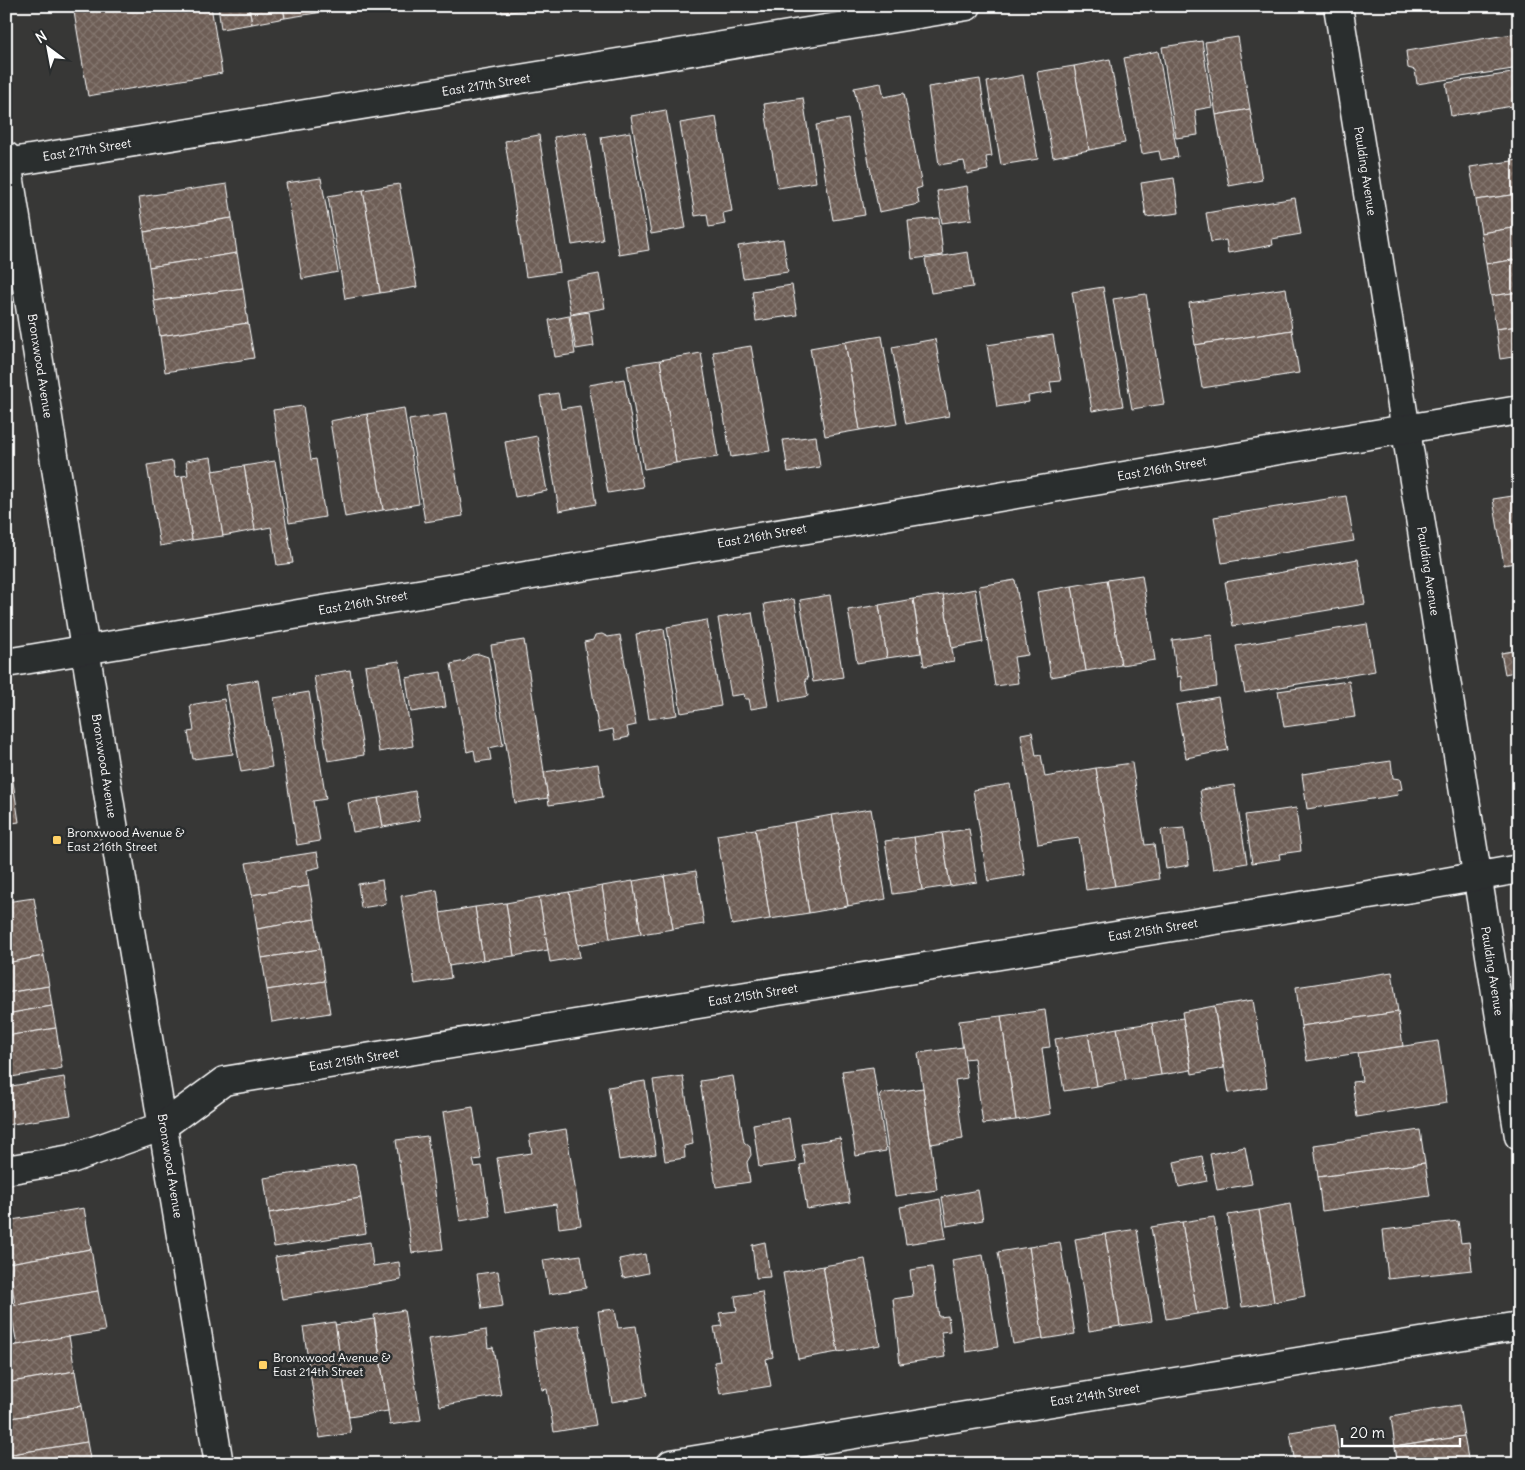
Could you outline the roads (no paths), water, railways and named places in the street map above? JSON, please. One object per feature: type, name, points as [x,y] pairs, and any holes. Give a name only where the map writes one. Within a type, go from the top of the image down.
[{"type":"street","name":"East 217th Street","points":[[7,161],[966,6]]},
{"type":"street","name":"Paulding Avenue","points":[[1338,6],[1519,1136]]},
{"type":"street","name":"Bronxwood Avenue","points":[[7,161],[218,1464]]},
{"type":"street","name":"East 216th Street","points":[[6,663],[1519,410]]},
{"type":"street","name":"East 215th Street","points":[[6,1170],[71,1159],[163,1126],[224,1081],[1519,869]]},
{"type":"street","name":"East 214th Street","points":[[671,1464],[1519,1326]]},
{"type":"place","name":"Bronxwood Avenue & East 216th Street","points":[[57,840]]},
{"type":"place","name":"Bronxwood Avenue & East 214th Street","points":[[263,1365]]}]
